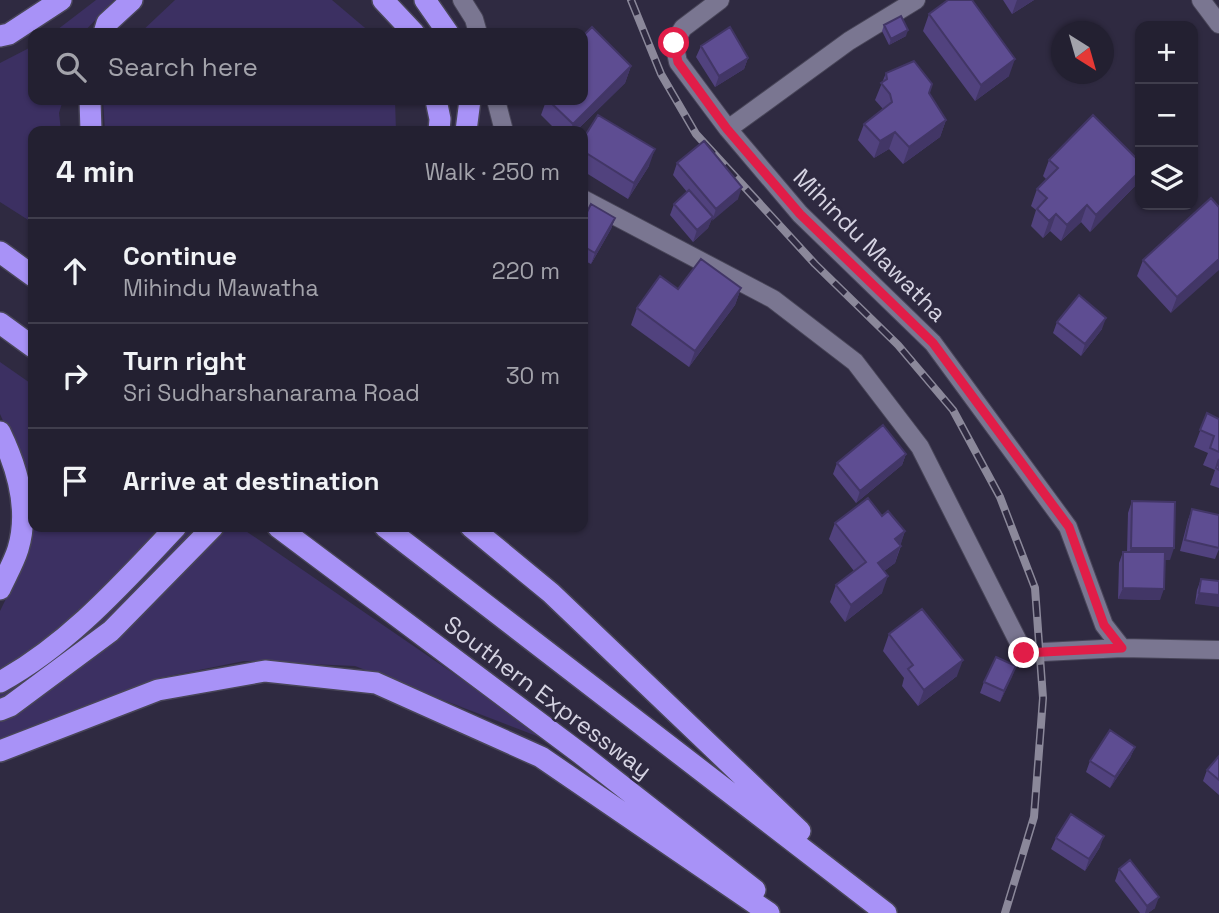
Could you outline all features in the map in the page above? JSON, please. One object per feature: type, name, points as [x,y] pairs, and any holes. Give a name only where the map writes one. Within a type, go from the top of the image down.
[{"type":"highway","points":[[0,36],[9,34],[61,0]]},
{"type":"highway","points":[[106,28],[107,23],[132,0]]},
{"type":"highway","points":[[383,0],[409,28]]},
{"type":"highway","points":[[425,0],[445,28]]},
{"type":"highway","points":[[90,105],[91,126]]},
{"type":"highway","points":[[437,105],[439,126]]},
{"type":"highway","points":[[467,126],[469,105]]},
{"type":"highway","points":[[0,252],[28,272]]},
{"type":"highway","points":[[0,323],[28,343]]},
{"type":"highway","points":[[0,432],[14,461],[23,508],[19,548],[0,589]]},
{"type":"highway","points":[[0,682],[37,662],[94,612],[171,532]]},
{"type":"highway","points":[[0,710],[10,706],[111,631],[207,532]]},
{"type":"highway","name":"Southern Expressway","points":[[285,532],[585,757],[784,913]]},
{"type":"highway","name":"Southern Expressway","points":[[391,532],[885,913]]},
{"type":"highway","points":[[477,532],[551,593],[885,913]]},
{"type":"highway","points":[[0,751],[171,688],[265,671],[376,683],[541,757],[769,913]]},
{"type":"street","points":[[462,0],[477,28]]},
{"type":"street","name":"Mihindu Mawatha","points":[[720,0],[683,27],[674,43],[678,62],[727,129],[800,214],[933,343],[1069,527],[1104,625],[1122,648]]},
{"type":"street","points":[[727,129],[849,41],[916,0]]},
{"type":"street","points":[[1201,0],[1219,24]]},
{"type":"street","points":[[497,105],[503,126]]},
{"type":"street","points":[[588,202],[773,299],[855,362],[920,447],[1024,653],[1122,648],[1219,650]]},
{"type":"shaded area","points":[[96,0],[114,0],[88,28],[60,28]]},
{"type":"shaded area","points":[[175,0],[332,0],[365,28],[145,28]]},
{"type":"shaded area","points":[[28,49],[28,105],[61,105],[60,126],[28,126],[28,220],[0,202],[0,63]]},
{"type":"shaded area","points":[[103,105],[395,105],[396,126],[105,126]]},
{"type":"shaded area","points":[[0,362],[28,382],[28,532],[247,532],[555,743],[355,666],[244,661],[159,678],[0,740],[0,611],[24,562],[23,465],[0,414]]},
{"type":"building","points":[[948,0],[972,0],[1015,59],[981,85],[929,14]]},
{"type":"building","points":[[901,16],[908,30],[891,39],[884,25]]},
{"type":"building","points":[[592,27],[631,66],[573,124],[553,105],[588,105],[588,31]]},
{"type":"building","points":[[730,27],[748,58],[719,76],[701,46]]},
{"type":"building","points":[[914,61],[932,84],[929,93],[946,120],[909,147],[895,132],[880,141],[864,124],[892,102],[890,94],[881,83],[887,79],[886,73]]},
{"type":"building","points":[[598,115],[655,149],[634,183],[588,154],[588,131]]},
{"type":"building","points":[[1093,115],[1135,157],[1135,176],[1096,215],[1087,205],[1067,225],[1056,214],[1049,221],[1037,209],[1047,198],[1037,189],[1058,168],[1049,160]]},
{"type":"building","points":[[704,141],[742,187],[716,209],[677,163]]},
{"type":"building","points":[[689,190],[713,217],[697,230],[674,204]]},
{"type":"building","points":[[1211,198],[1219,207],[1219,259],[1177,297],[1143,260]]},
{"type":"building","points":[[591,204],[615,218],[595,253],[588,249],[588,210]]},
{"type":"building","points":[[701,259],[741,288],[695,351],[637,308],[660,276],[678,289]]},
{"type":"building","points":[[1079,295],[1106,318],[1085,344],[1057,322]]},
{"type":"building","points":[[1207,413],[1219,419],[1219,452],[1210,448],[1214,436],[1200,430]]},
{"type":"building","points":[[883,425],[906,454],[860,491],[837,463]]},
{"type":"building","points":[[868,498],[882,516],[888,511],[905,531],[895,539],[901,546],[878,563],[888,576],[851,605],[836,585],[866,562],[835,523]]},
{"type":"building","points":[[1132,501],[1175,502],[1174,548],[1131,548]]},
{"type":"building","points":[[1192,509],[1219,515],[1219,548],[1185,540]]},
{"type":"building","points":[[1123,552],[1165,552],[1164,589],[1123,588]]},
{"type":"building","points":[[1201,579],[1219,581],[1219,595],[1199,593]]},
{"type":"building","points":[[922,609],[963,660],[924,690],[908,669],[913,665],[889,634]]},
{"type":"building","points":[[996,657],[1016,666],[1004,691],[984,682]]},
{"type":"building","points":[[1110,730],[1135,747],[1115,777],[1090,761]]},
{"type":"building","points":[[1219,756],[1219,780],[1207,770]]},
{"type":"building","points":[[1071,814],[1104,836],[1089,859],[1056,838]]},
{"type":"building","points":[[1130,860],[1159,897],[1147,906],[1119,869]]},
{"type":"railway","points":[[631,0],[661,74],[696,134],[815,264],[898,345],[953,410],[1000,497],[1035,588],[1043,698],[1034,817],[1005,913]]},
{"type":"route","points":[[674,43],[678,62],[727,129],[800,214],[933,343],[1069,527],[1104,625],[1122,648],[1024,653]]}]
